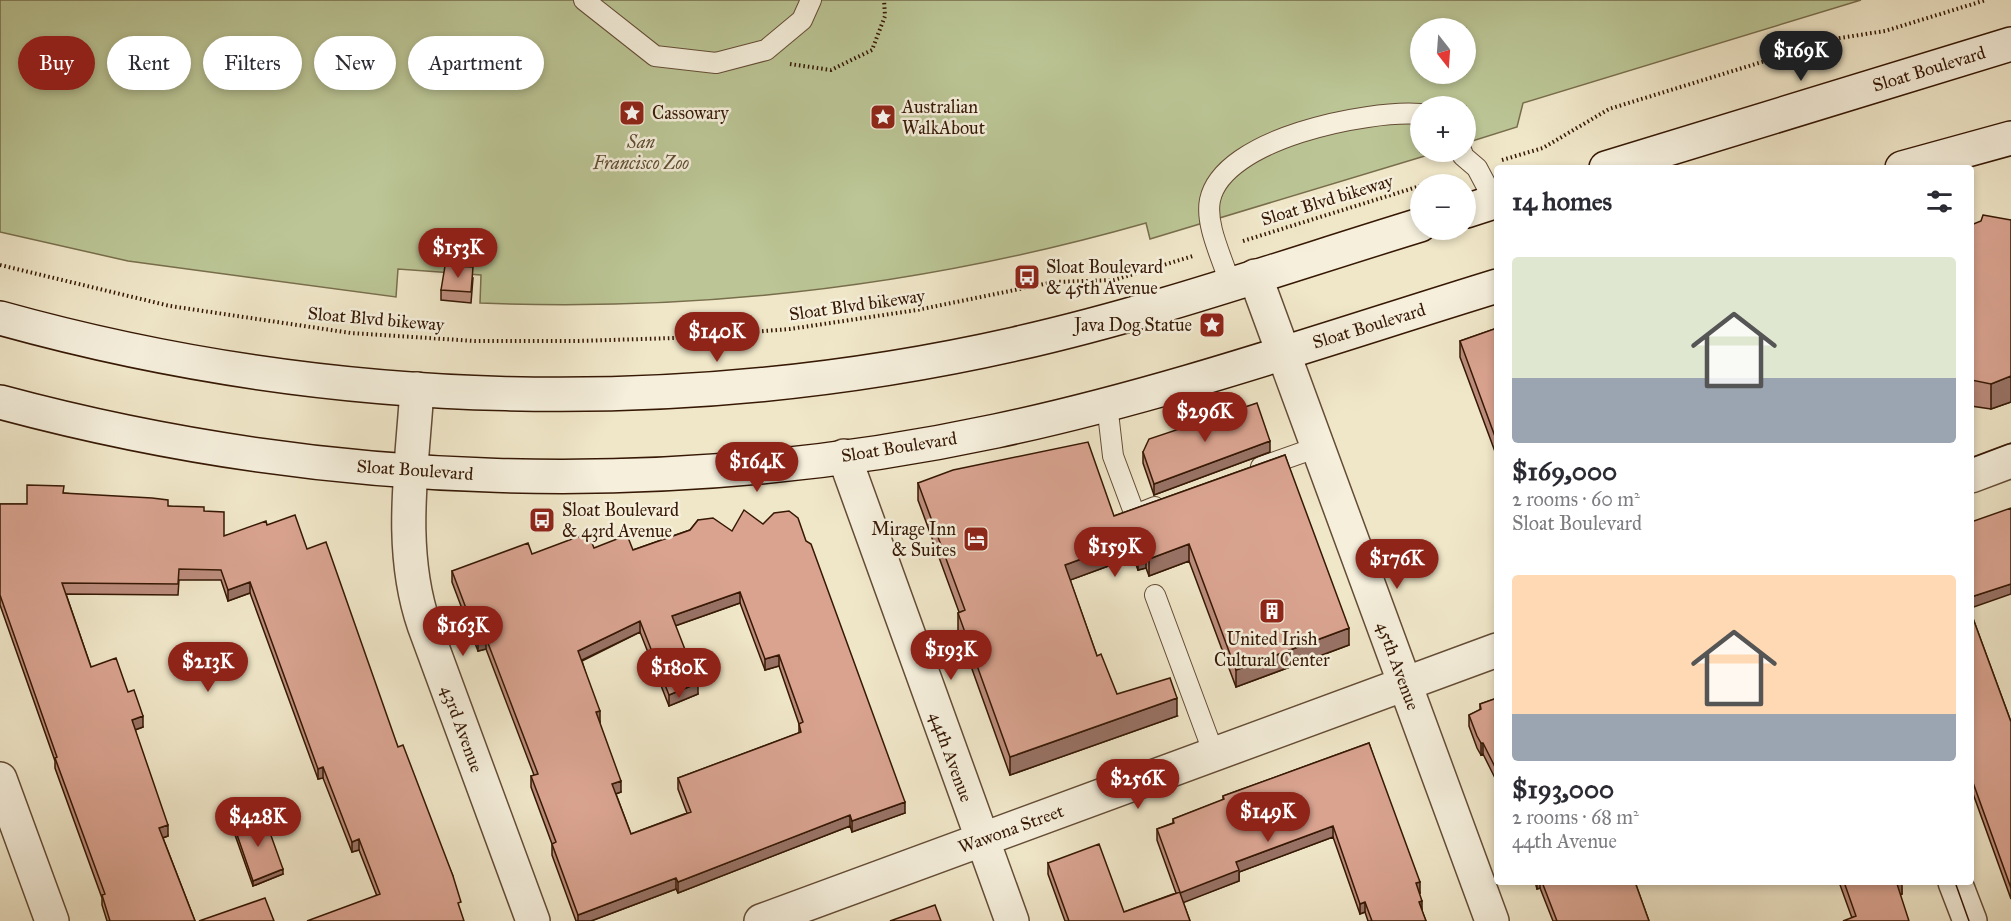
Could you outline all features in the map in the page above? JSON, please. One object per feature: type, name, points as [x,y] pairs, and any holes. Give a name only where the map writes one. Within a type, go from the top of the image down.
[{"type":"street","name":"Sloat Boulevard","points":[[1616,165],[2011,44]]},
{"type":"street","points":[[1913,165],[2011,138]]},
{"type":"street","points":[[0,318],[115,346],[225,368],[296,378],[417,389],[523,394],[622,393],[723,388],[921,363],[1017,343],[1111,320],[1410,228]]},
{"type":"street","name":"45th Avenue","points":[[1243,280],[1283,352],[1492,921]]},
{"type":"street","name":"Sloat Boulevard","points":[[0,402],[106,428],[221,450],[314,463],[411,471],[551,476],[657,474],[774,466],[974,435],[1107,405],[1494,287]]},
{"type":"street","name":"43rd Avenue","points":[[417,389],[407,551],[416,602],[533,921]]},
{"type":"street","name":"44th Avenue","points":[[843,456],[1012,921]]},
{"type":"street","points":[[1974,475],[2011,461]]},
{"type":"street","name":"Wawona Street","points":[[761,921],[1494,651]]},
{"type":"street","points":[[0,778],[52,921]]},
{"type":"street","points":[[1956,885],[1970,921]]},
{"type":"lane","points":[[584,0],[655,56],[716,63],[766,50],[802,20],[811,0]]},
{"type":"lane","points":[[1243,280],[1219,248],[1209,208],[1217,182],[1245,156],[1294,135],[1378,115],[1410,114]]},
{"type":"lane","points":[[1470,162],[1478,168],[1486,205]]},
{"type":"lane","points":[[1107,405],[1113,456],[1135,515],[1168,502]]},
{"type":"lane","points":[[1245,473],[1318,447]]},
{"type":"lane","points":[[1155,595],[1214,754]]},
{"type":"path","points":[[766,50],[792,66],[831,70],[872,50],[885,16],[884,0]]},
{"type":"path","name":"Sloat Blvd bikeway","points":[[1458,174],[1543,148],[1608,109],[1840,38],[1885,31],[1986,0]]},
{"type":"path","name":"Sloat Blvd bikeway","points":[[0,265],[170,306],[351,333],[475,341],[675,338],[790,329],[917,310],[1054,282],[1114,280],[1410,189]]},
{"type":"green space","name":"San Francisco Zoo","points":[[0,0],[1861,0],[1523,103],[1517,127],[1476,140],[1476,96],[1410,96],[1410,160],[1150,239],[1146,223],[1064,245],[899,278],[816,290],[733,298],[565,305],[480,303],[481,275],[398,269],[396,297],[128,261],[0,232]]},
{"type":"building","points":[[1983,215],[2011,220],[2011,376],[1991,384],[1974,381],[1974,224],[1981,221]]},
{"type":"building","points":[[445,266],[473,267],[471,292],[441,290]]},
{"type":"building","points":[[1494,329],[1494,434],[1460,341]]},
{"type":"building","points":[[1257,403],[1270,441],[1154,484],[1143,452],[1149,439]]},
{"type":"building","points":[[1088,442],[1114,516],[1285,455],[1349,628],[1236,670],[1189,544],[1149,559],[1146,550],[1138,553],[1133,540],[1065,565],[1097,656],[1101,654],[1117,694],[1170,678],[1177,698],[1010,757],[958,613],[965,610],[918,483],[953,470]]},
{"type":"building","points":[[27,485],[64,486],[63,493],[168,500],[168,506],[204,507],[204,511],[224,512],[224,536],[266,521],[267,525],[295,515],[307,549],[326,542],[398,747],[403,745],[453,876],[464,921],[307,921],[380,894],[359,839],[352,842],[323,767],[318,769],[250,582],[228,590],[221,570],[179,569],[178,584],[62,583],[91,667],[116,658],[128,692],[134,690],[143,716],[132,720],[168,825],[159,828],[195,921],[110,921],[102,895],[105,894],[55,758],[57,757],[0,595],[0,504],[27,504]]},
{"type":"building","points":[[2011,508],[2011,584],[1974,596],[1974,521]]},
{"type":"building","points":[[744,510],[763,524],[774,513],[789,511],[798,518],[806,541],[811,544],[905,802],[852,821],[850,815],[678,882],[676,878],[578,915],[552,844],[556,842],[531,776],[538,774],[486,638],[478,640],[452,571],[528,543],[532,554],[588,533],[594,548],[627,535],[633,550],[690,530],[698,520],[713,518],[732,531]],"holes":[[[740,592],[765,659],[779,655],[803,722],[799,724],[801,732],[678,778],[691,812],[631,834],[612,784],[621,781],[596,712],[600,711],[578,651],[640,621],[669,695],[698,683],[672,616]]]},
{"type":"building","points":[[1974,621],[2011,722],[2011,888],[1974,785]]},
{"type":"building","points":[[1494,699],[1494,765],[1477,736],[1469,715],[1481,709],[1480,704]]},
{"type":"building","points":[[1369,743],[1420,882],[1416,883],[1422,901],[1419,902],[1426,921],[1372,921],[1365,902],[1360,904],[1333,826],[1236,862],[1239,870],[1180,893],[1190,921],[1069,921],[1048,863],[1099,844],[1124,912],[1180,892],[1157,829],[1174,823],[1173,819],[1224,799],[1223,796]]},
{"type":"building","points":[[264,816],[283,869],[253,881],[234,826]]},
{"type":"building","points":[[1543,885],[1636,885],[1649,921],[1557,921]]},
{"type":"building","points":[[1845,885],[1897,885],[1909,921],[1843,921],[1856,916]]},
{"type":"building","points":[[265,898],[274,921],[199,921]]},
{"type":"building","points":[[935,905],[941,921],[890,921]]},
{"type":"tram line","points":[[1974,457],[2011,443]]},
{"type":"tram line","points":[[1956,885],[1969,921]]},
{"type":"place","name":"Cassowary","points":[[632,113]]},
{"type":"place","name":"Australian WalkAbout","points":[[883,117]]},
{"type":"place","name":"Sloat Boulevard & 45th Avenue","points":[[1027,277]]},
{"type":"place","name":"Java Dog Statue","points":[[1212,325]]},
{"type":"place","name":"Sloat Boulevard & 43rd Avenue","points":[[542,520]]},
{"type":"place","name":"Mirage Inn & Suites","points":[[976,539]]},
{"type":"place","name":"United Irish Cultural Center","points":[[1272,611]]}]
